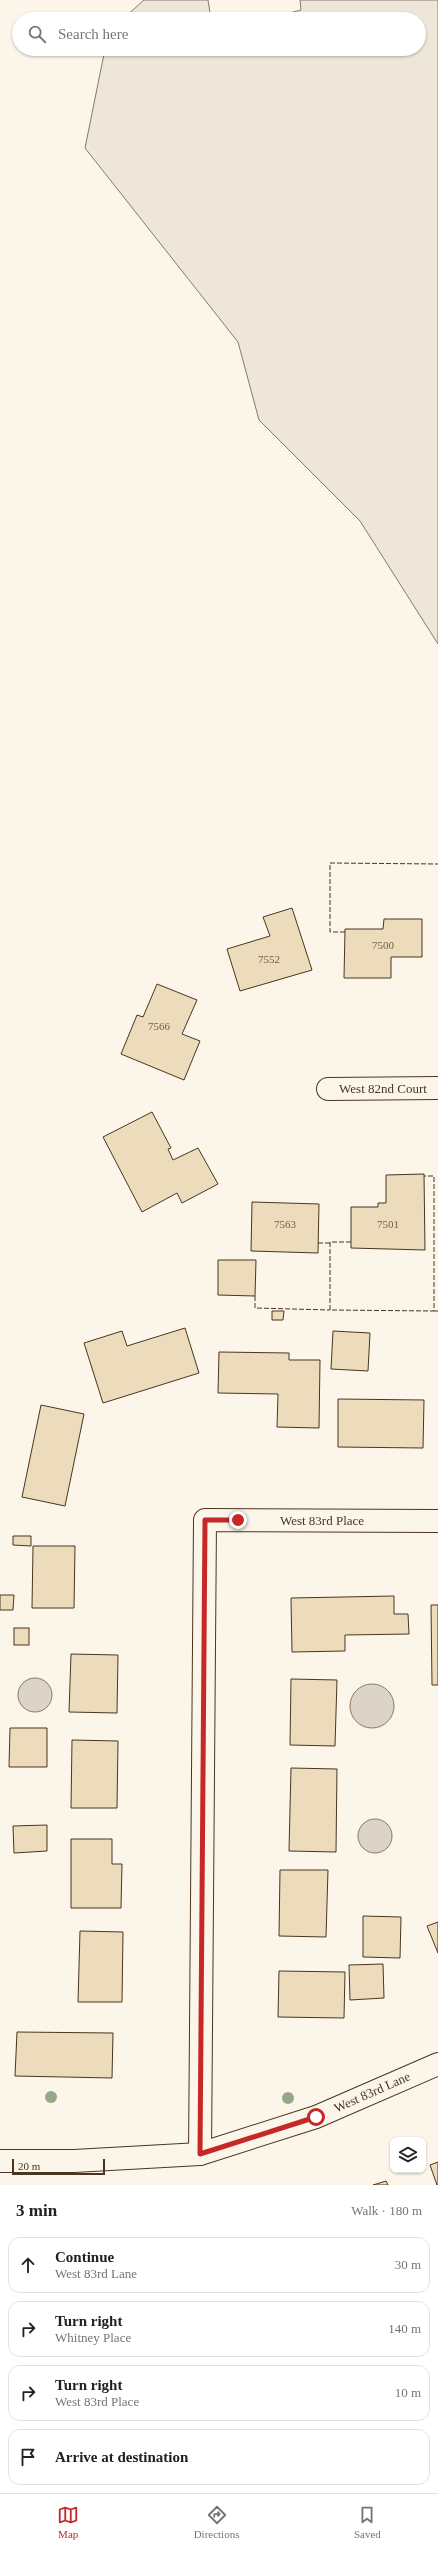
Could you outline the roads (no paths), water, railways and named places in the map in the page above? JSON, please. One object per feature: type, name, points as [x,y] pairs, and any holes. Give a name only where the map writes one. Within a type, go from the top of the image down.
[{"type":"street","name":"West 82nd Court","points":[[328,1089],[438,1088]]},
{"type":"street","name":"West 83rd Place","points":[[200,2154],[205,1520],[438,1521]]},
{"type":"street","name":"West 83rd Lane","points":[[0,2161],[74,2161],[200,2154],[316,2117],[438,2064]]}]
